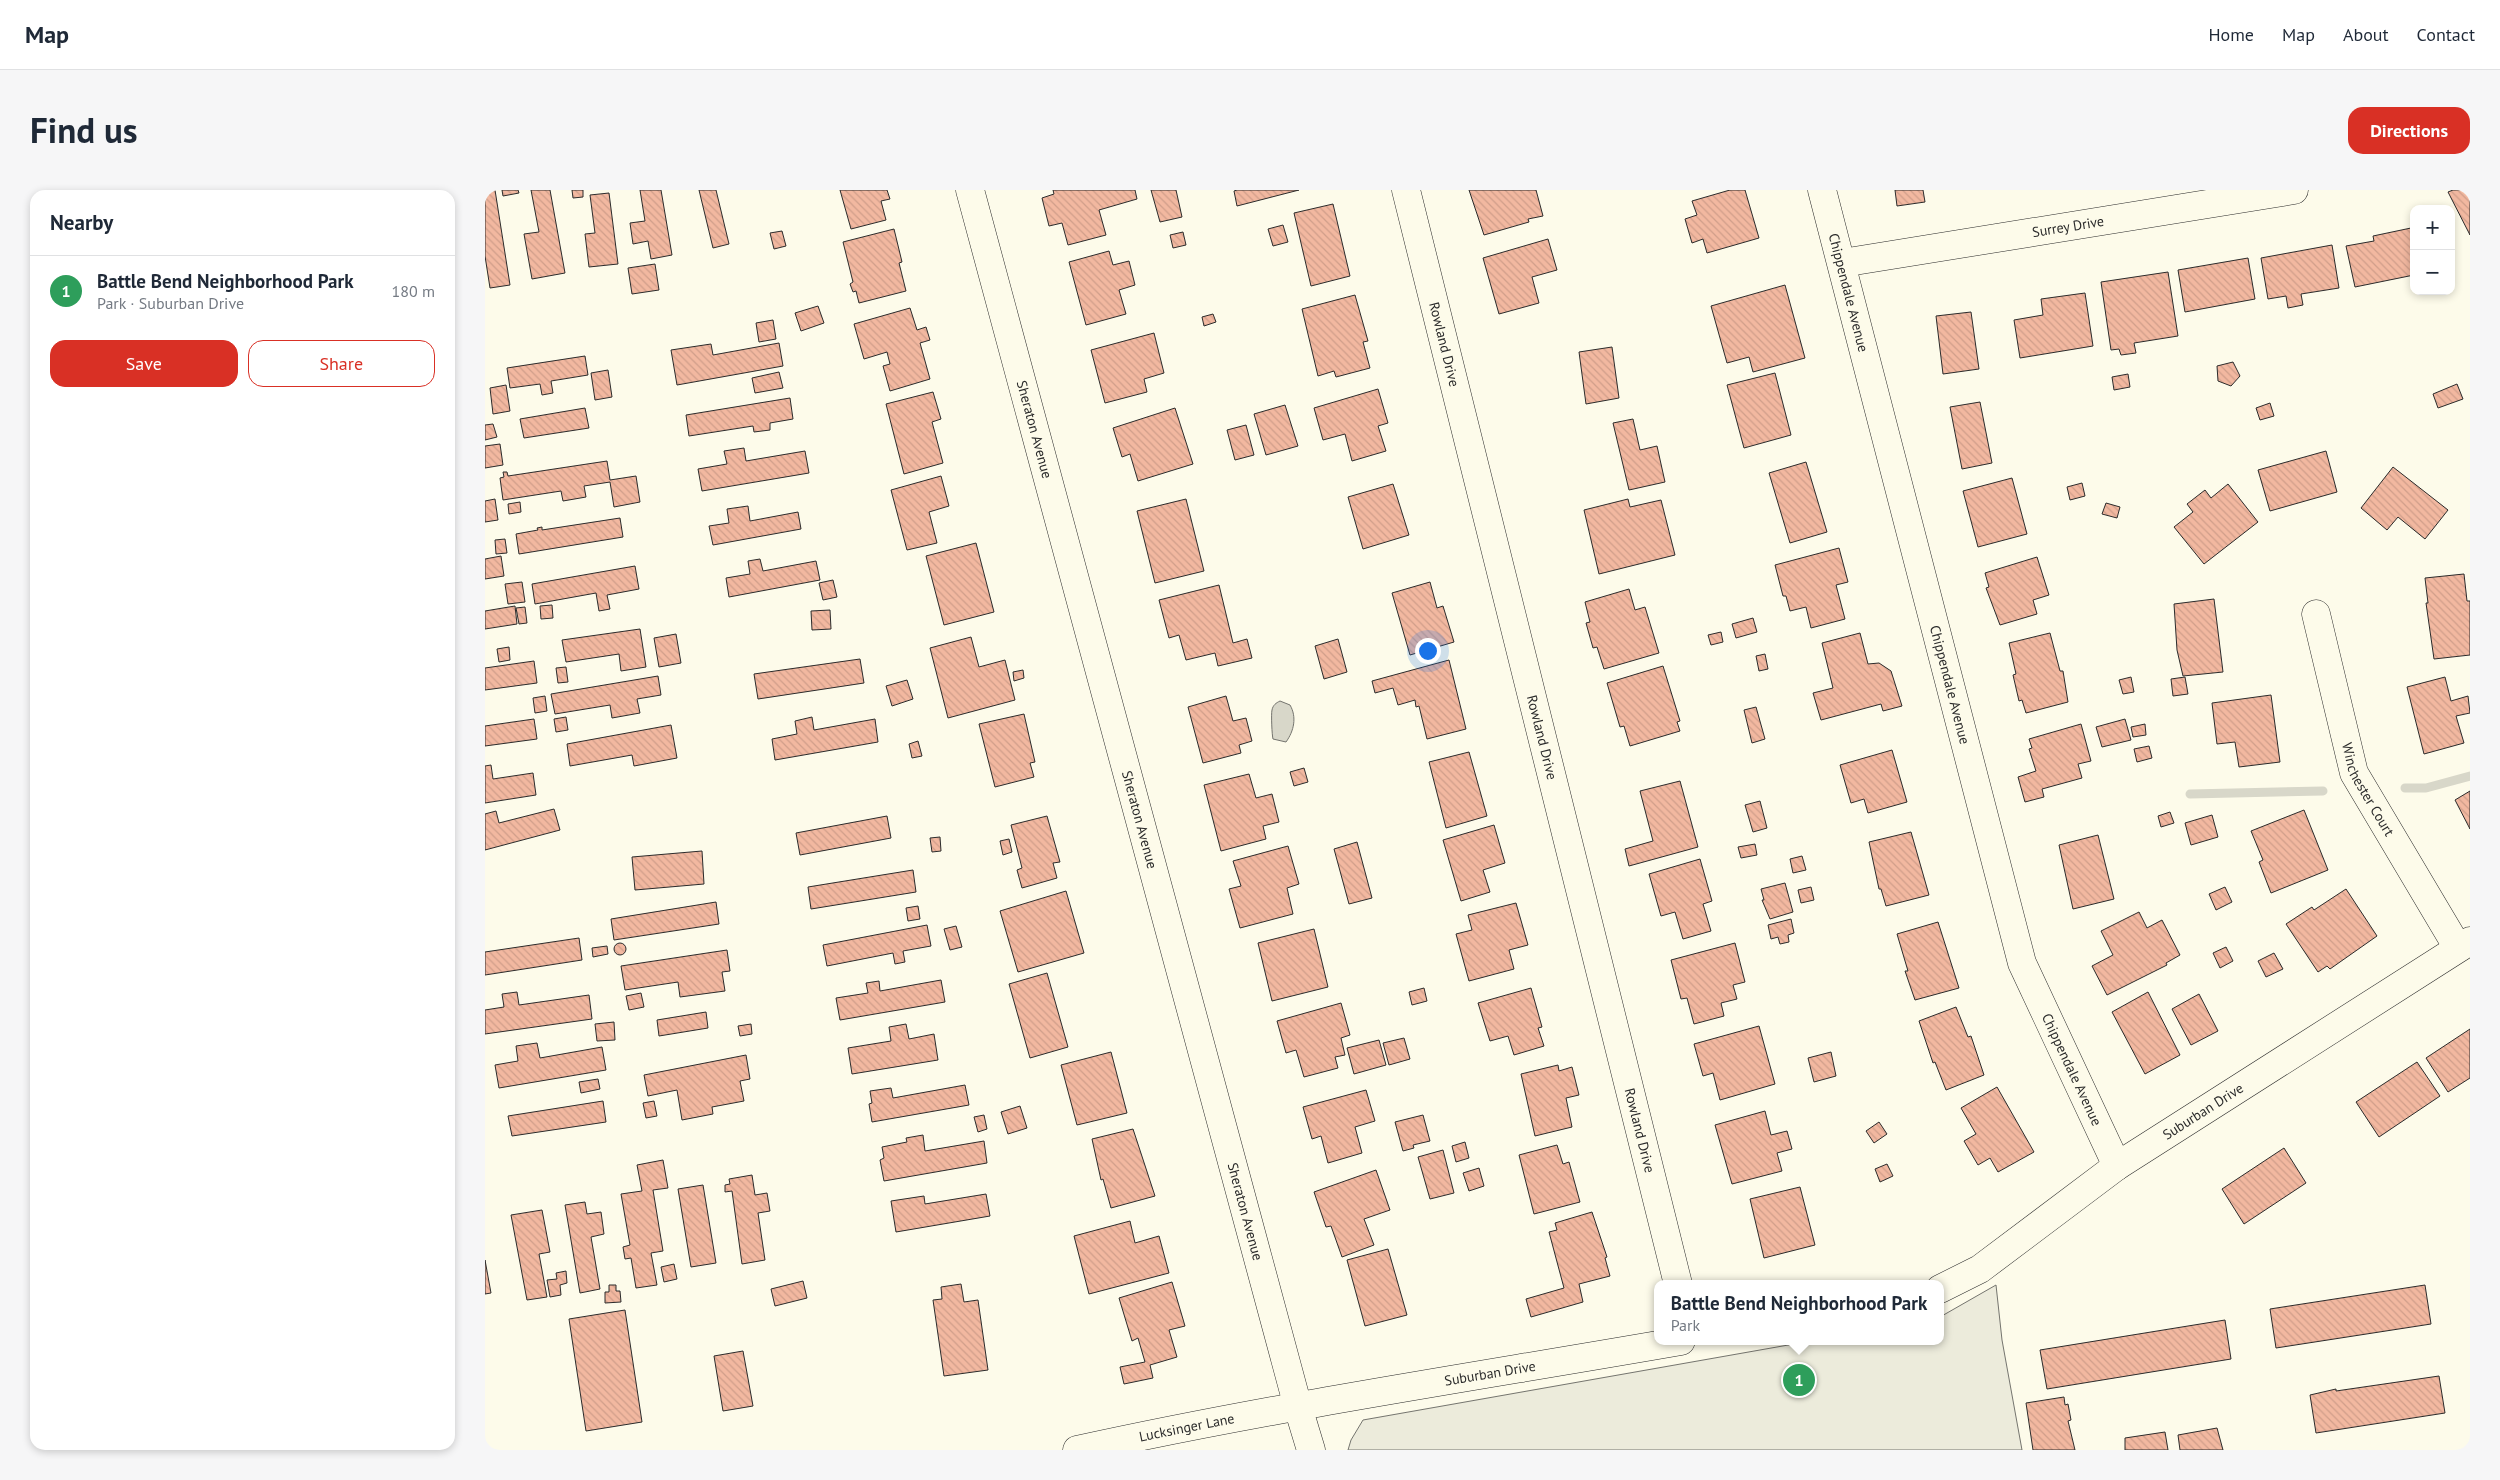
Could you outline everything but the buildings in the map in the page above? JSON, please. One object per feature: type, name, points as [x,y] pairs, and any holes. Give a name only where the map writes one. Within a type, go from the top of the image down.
[{"type":"street","name":"Sheraton Avenue","points":[[970,190],[1311,1450]]},
{"type":"street","name":"Rowland Drive","points":[[1406,190],[1677,1280]]},
{"type":"street","name":"Chippendale Avenue","points":[[1822,190],[2022,963],[2117,1166]]},
{"type":"street","name":"Surrey Drive","points":[[1842,263],[2295,190]]},
{"type":"street","name":"Winchester Court","points":[[2316,614],[2354,773],[2464,945]]},
{"type":"street","name":"Suburban Drive","points":[[1944,1287],[1979,1269],[2117,1166],[2464,945]]},
{"type":"street","name":"Suburban Drive","points":[[1298,1407],[1658,1345]]},
{"type":"street","name":"Lucksinger Lane","points":[[1077,1450],[1298,1407]]},
{"type":"shaded area","points":[[1280,701],[1290,705],[1294,719],[1293,729],[1286,742],[1273,739],[1272,710],[1275,704]]},
{"type":"shaded area","points":[[1996,1285],[2002,1340],[2022,1450],[1348,1450],[1351,1440],[1363,1420],[1788,1345],[1944,1345],[1944,1315]]},
{"type":"waterway","points":[[2405,788],[2426,788],[2470,776]]},
{"type":"waterway","points":[[2190,794],[2323,791]]},
{"type":"place","name":"Battle Bend Neighborhood Park","points":[[1799,1380]]}]
